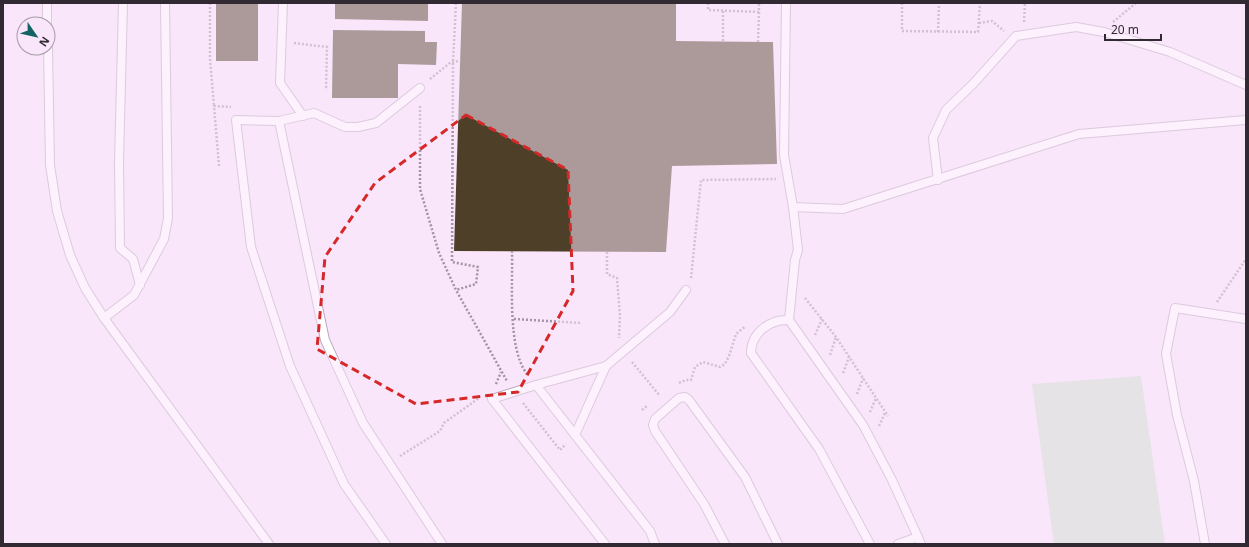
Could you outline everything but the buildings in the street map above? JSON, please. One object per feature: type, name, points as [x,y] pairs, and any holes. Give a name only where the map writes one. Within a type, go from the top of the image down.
[{"type":"lane","points":[[47,3],[47,16]]},
{"type":"lane","points":[[123,3],[118,162],[120,248],[133,259],[140,285]]},
{"type":"lane","points":[[104,318],[134,295],[164,239],[168,218],[165,3]]},
{"type":"lane","points":[[283,3],[280,83],[303,116]]},
{"type":"lane","points":[[786,3],[784,155],[793,206],[798,250],[795,260],[789,320],[863,425],[892,480],[920,540],[898,544]]},
{"type":"lane","points":[[938,180],[933,138],[946,110],[974,83],[1016,36],[1076,27],[1104,32],[1170,52],[1246,85]]},
{"type":"lane","points":[[48,56],[50,165],[57,211],[70,255],[85,288],[104,318],[269,544]]},
{"type":"lane","points":[[386,544],[344,484],[293,373],[251,247],[236,120],[279,121],[314,113],[345,127],[358,127],[376,123],[420,88]]},
{"type":"lane","points":[[793,206],[843,209],[1079,134],[1246,120]]},
{"type":"lane","points":[[279,121],[326,340],[363,423],[442,544]]},
{"type":"lane","points":[[605,544],[492,399],[536,385],[606,366],[670,312],[686,290]]},
{"type":"lane","points":[[1205,544],[1194,481],[1177,415],[1166,354],[1175,308],[1246,319]]},
{"type":"lane","points":[[789,320],[780,320],[758,333],[751,344],[751,353],[819,449],[870,544]]},
{"type":"lane","points":[[575,435],[606,366]]},
{"type":"lane","points":[[536,385],[650,531],[655,544]]},
{"type":"lane","points":[[725,544],[704,504],[655,431],[653,425],[655,419],[679,398],[685,397],[689,400],[745,477],[778,544]]},
{"type":"path","points":[[210,3],[210,59],[214,106]]},
{"type":"path","points":[[456,3],[453,62],[452,262],[478,267],[476,284],[456,290]]},
{"type":"path","points":[[708,3],[708,10],[759,12]]},
{"type":"path","points":[[758,42],[759,3]]},
{"type":"path","points":[[902,3],[902,31],[938,32],[978,32],[980,3]]},
{"type":"path","points":[[938,32],[939,3]]},
{"type":"path","points":[[1104,32],[1120,14],[1136,3]]},
{"type":"path","points":[[723,11],[723,41]]},
{"type":"path","points":[[979,23],[992,20],[1012,40]]},
{"type":"path","points":[[281,41],[327,47],[326,90]]},
{"type":"path","points":[[460,61],[451,62],[420,88],[420,189],[439,253],[456,290],[507,381],[500,393],[502,396]]},
{"type":"path","points":[[686,290],[692,273],[701,180],[788,179]]},
{"type":"path","points":[[512,252],[514,319],[513,338],[522,367],[536,385]]},
{"type":"path","points":[[607,252],[607,274],[617,278],[621,354],[660,396],[665,393]]},
{"type":"path","points":[[1210,314],[1246,259]]},
{"type":"path","points":[[791,304],[800,292],[836,337],[888,416]]},
{"type":"path","points":[[514,319],[582,323]]},
{"type":"path","points":[[674,386],[686,380],[691,380],[695,367],[703,362],[720,367],[725,364],[736,334],[748,325]]},
{"type":"path","points":[[494,388],[501,371]]},
{"type":"path","points":[[390,463],[440,431],[444,423],[481,397]]},
{"type":"path","points":[[522,401],[560,450],[575,435]]},
{"type":"highlighted area","points":[[466,115],[568,170],[573,291],[518,392],[416,404],[317,349],[325,257],[375,183]]},
{"type":"green space","points":[[1141,376],[1165,544],[1054,544],[1032,384]]}]
